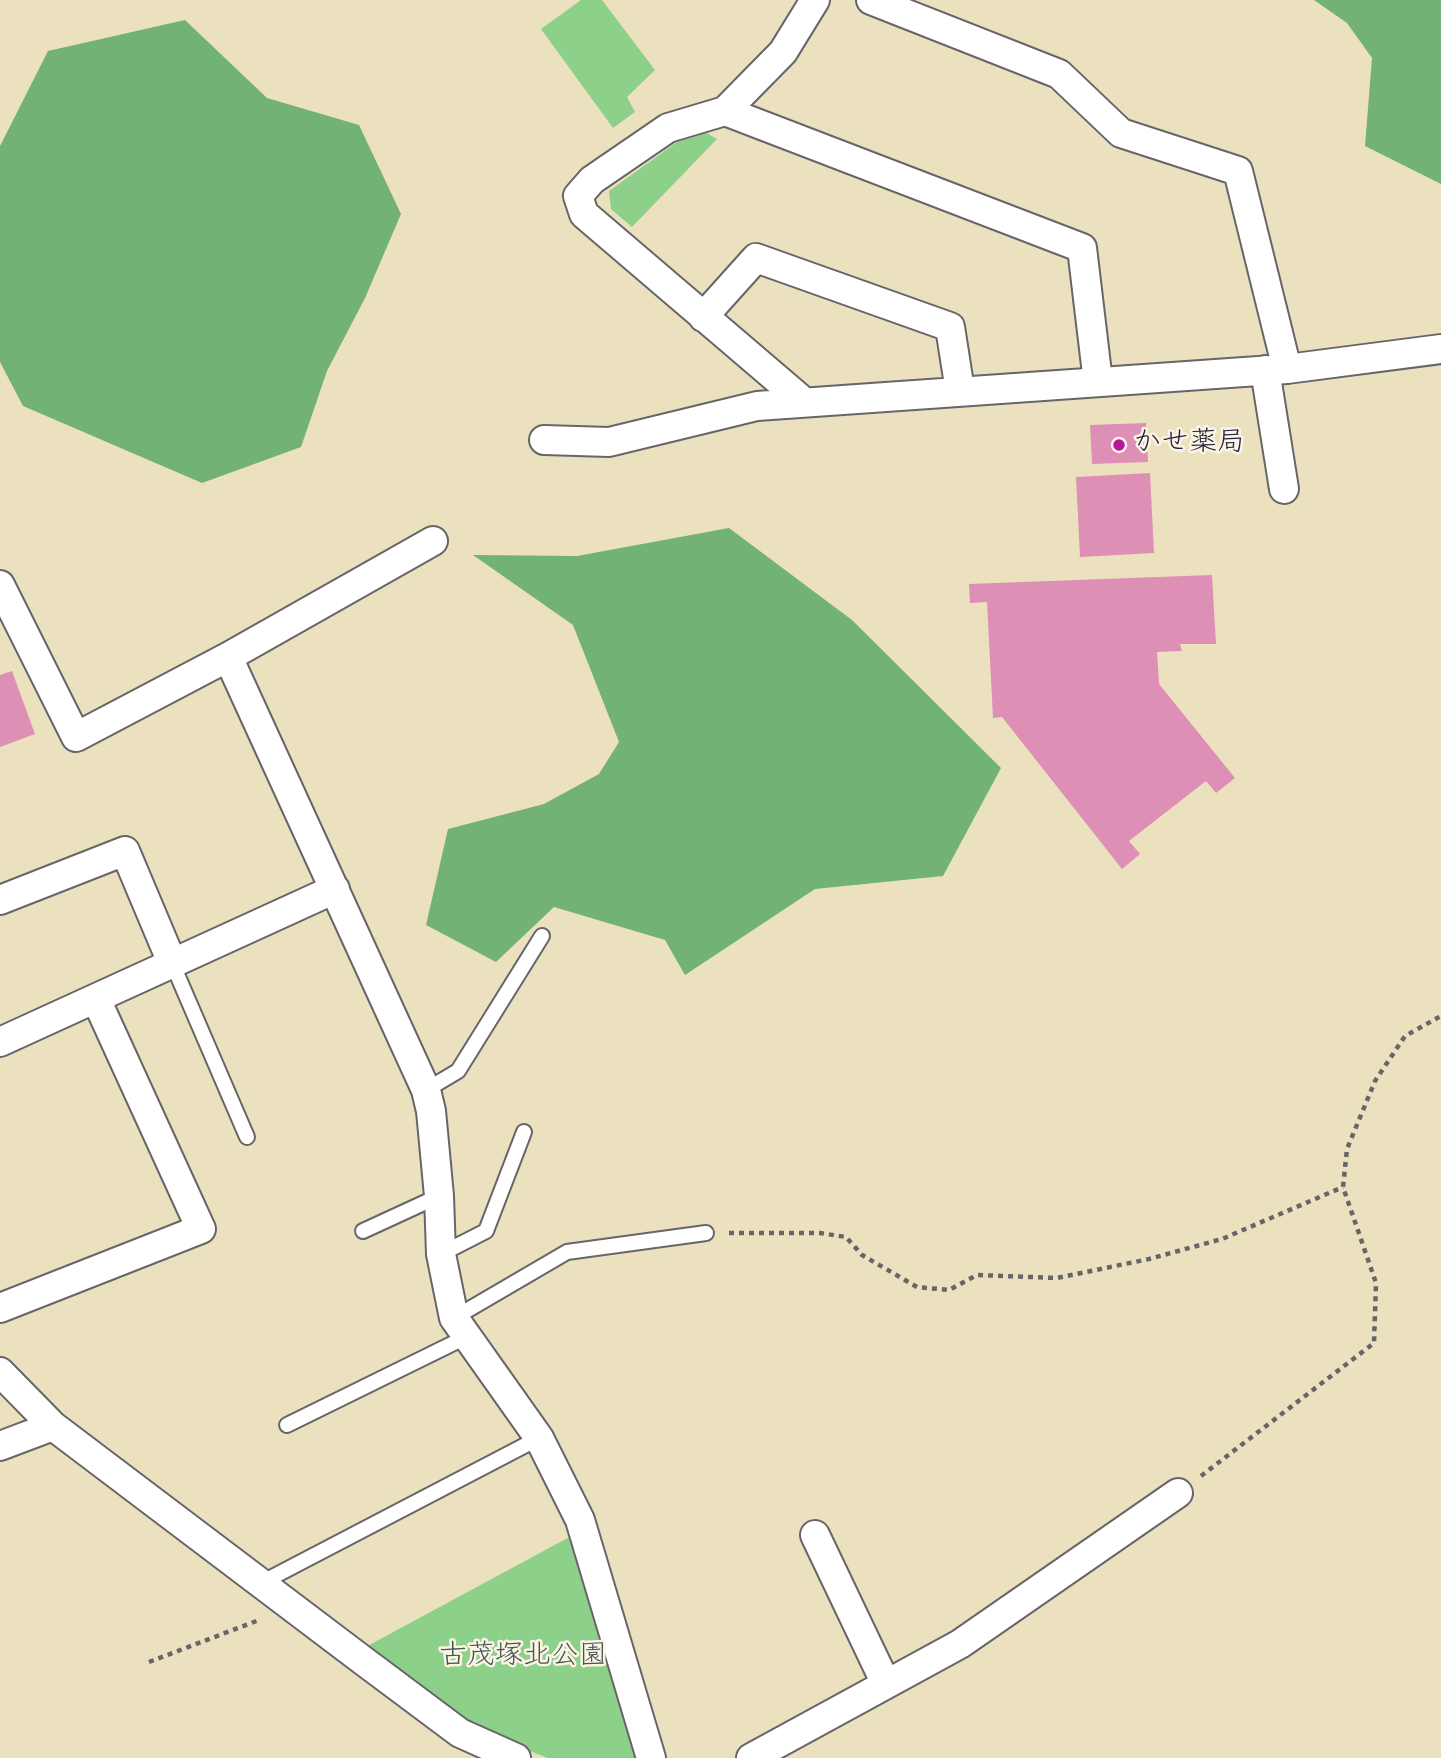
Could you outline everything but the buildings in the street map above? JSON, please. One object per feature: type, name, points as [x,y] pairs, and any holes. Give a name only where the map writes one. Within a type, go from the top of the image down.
[{"type":"street","points":[[804,402],[584,214],[578,196],[592,180],[668,128],[725,111],[783,52],[815,0]]},
{"type":"street","points":[[871,0],[1059,74],[1121,133],[1238,171],[1276,369],[1284,489]]},
{"type":"street","points":[[725,111],[1082,248],[1098,382]]},
{"type":"street","points":[[703,317],[756,258],[950,327],[960,391]]},
{"type":"street","points":[[544,440],[608,442],[757,406],[1276,369],[1441,349]]},
{"type":"street","points":[[0,585],[76,737],[228,657],[432,541]]},
{"type":"street","points":[[228,657],[426,1090],[431,1111],[439,1196],[440,1254],[461,1327],[539,1438],[580,1520],[651,1758]]},
{"type":"street","points":[[0,900],[125,851],[173,965]]},
{"type":"street","points":[[0,1042],[335,889]]},
{"type":"street","points":[[0,1308],[201,1229],[96,999]]},
{"type":"street","points":[[0,1372],[53,1426],[293,1608],[460,1732],[516,1758]]},
{"type":"street","points":[[0,1446],[53,1426]]},
{"type":"street","points":[[751,1758],[960,1644],[1178,1493]]},
{"type":"street","points":[[815,1535],[886,1684]]},
{"type":"lane","points":[[426,1090],[458,1071],[542,936]]},
{"type":"lane","points":[[173,965],[247,1137]]},
{"type":"lane","points":[[440,1254],[486,1231],[524,1132]]},
{"type":"lane","points":[[363,1231],[439,1196]]},
{"type":"lane","points":[[287,1424],[461,1327],[568,1252],[706,1233]]},
{"type":"lane","points":[[261,1583],[539,1438]]},
{"type":"path","points":[[1178,1493],[1374,1343],[1376,1283],[1343,1187],[1347,1149],[1375,1081],[1405,1036],[1441,1016]]},
{"type":"path","points":[[706,1233],[820,1233],[846,1237],[862,1255],[917,1287],[949,1290],[977,1275],[1057,1278],[1149,1259],[1222,1239],[1343,1187]]},
{"type":"path","points":[[149,1662],[293,1608]]},
{"type":"green space","points":[[581,0],[602,0],[655,70],[627,97],[635,112],[613,128],[541,29]]},
{"type":"green space","points":[[1314,0],[1441,0],[1441,184],[1365,146],[1372,58],[1347,23]]},
{"type":"green space","points":[[185,20],[267,98],[359,125],[401,214],[365,298],[327,371],[301,447],[202,483],[23,406],[0,362],[0,146],[48,51]]},
{"type":"green space","points":[[707,133],[717,139],[632,227],[611,209],[609,191],[677,142]]},
{"type":"green space","points":[[729,528],[852,620],[1001,768],[943,876],[815,889],[685,975],[665,940],[554,907],[496,962],[426,925],[448,829],[544,804],[599,774],[619,742],[573,625],[473,555],[577,556]]},
{"type":"green space","name":"古茂塚北公園","points":[[575,1534],[644,1758],[548,1758],[464,1726],[360,1650]]},
{"type":"place","name":"かせ薬局","points":[[1119,445]]}]
